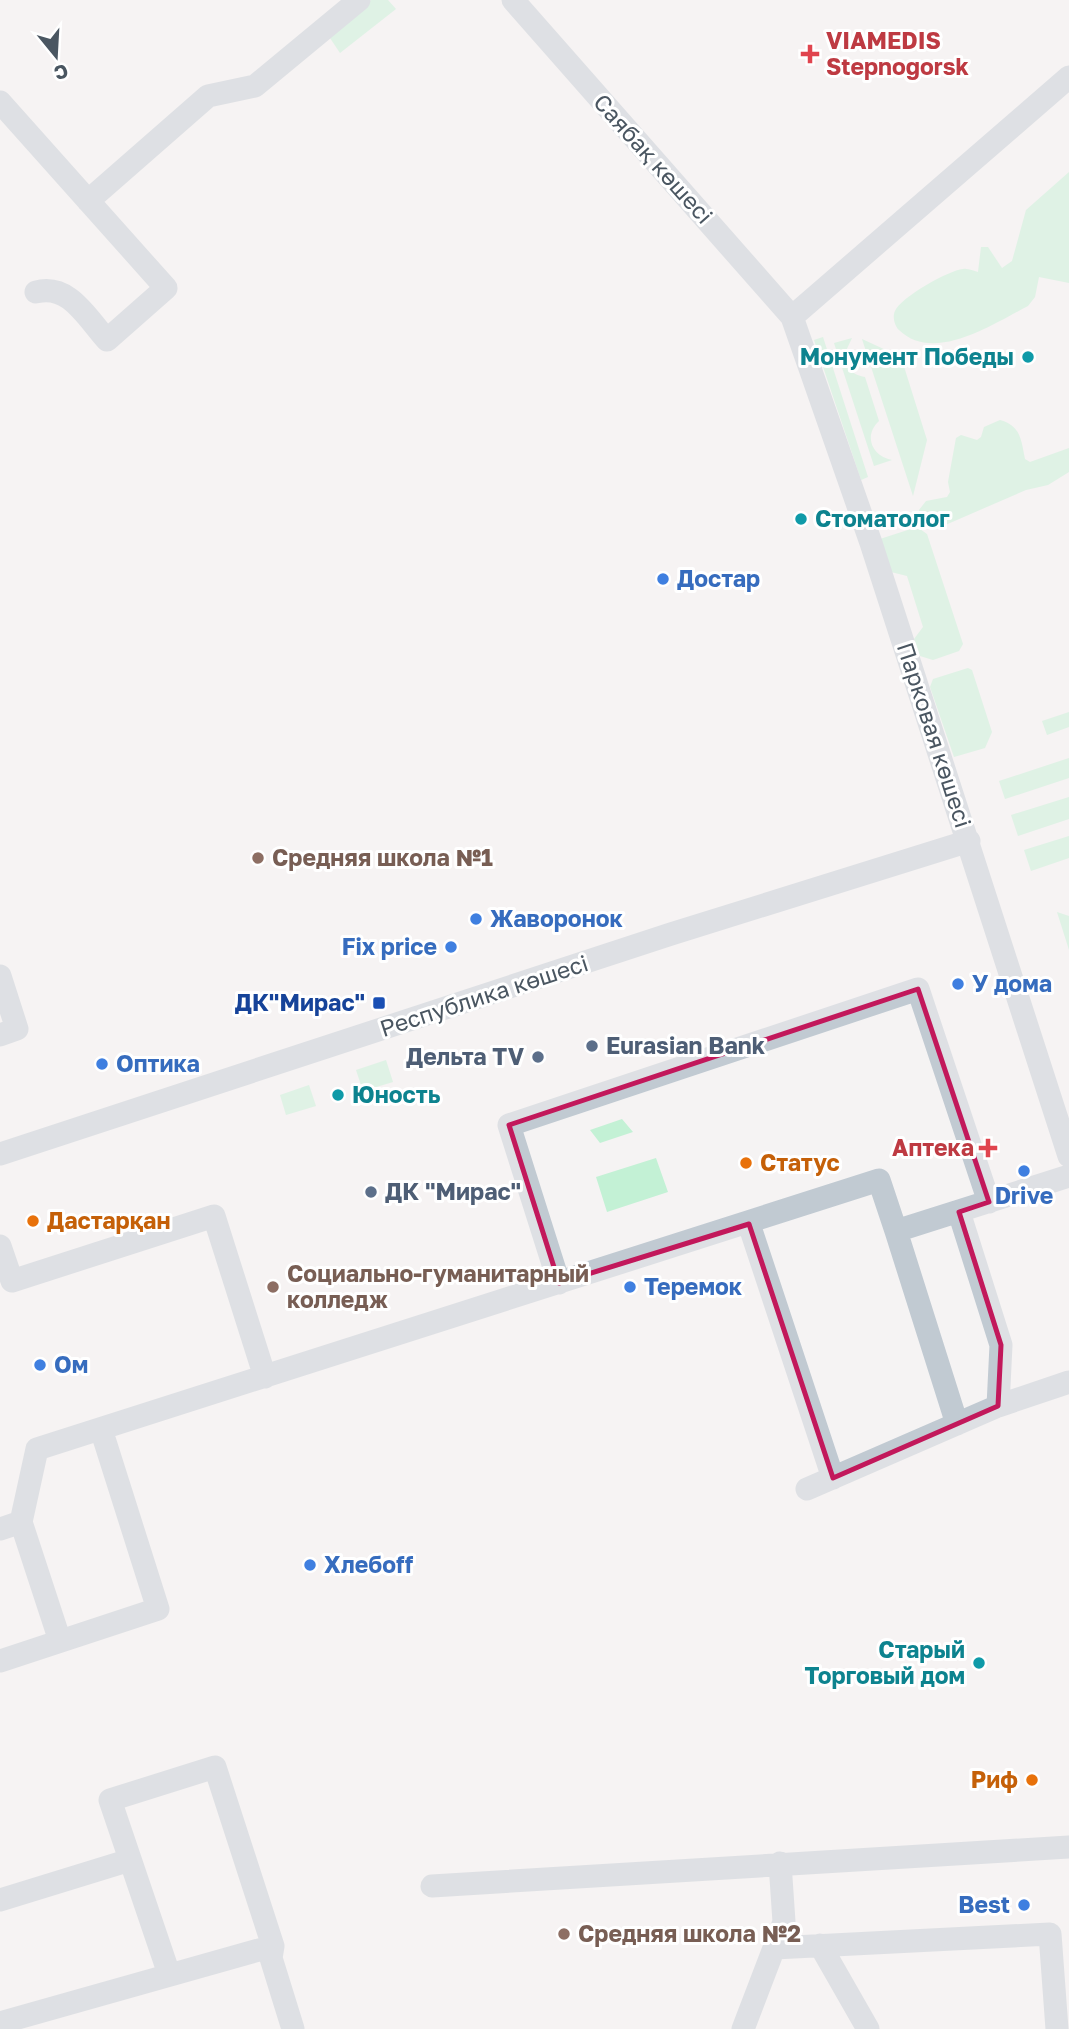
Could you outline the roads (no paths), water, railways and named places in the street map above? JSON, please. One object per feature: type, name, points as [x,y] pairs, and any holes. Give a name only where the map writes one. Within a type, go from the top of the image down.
[{"type":"street","points":[[88,201],[208,96],[255,86],[359,0]]},
{"type":"street","name":"Саябақ көшесі","points":[[513,0],[792,317]]},
{"type":"street","points":[[792,317],[1069,78]]},
{"type":"street","points":[[0,102],[166,288],[107,340],[66,293],[50,288],[36,292]]},
{"type":"street","name":"Парковая көшесі","points":[[792,317],[969,841],[1069,1156]]},
{"type":"street","name":"Республика көшесі","points":[[0,1154],[646,942],[969,841]]},
{"type":"street","points":[[0,976],[18,1029],[0,1035]]},
{"type":"street","points":[[559,1283],[509,1125],[918,989],[989,1202]]},
{"type":"street","points":[[897,1231],[1069,1176]]},
{"type":"street","points":[[61,1641],[10,1526],[37,1449],[879,1181],[957,1424]]},
{"type":"street","points":[[959,1212],[1001,1345],[998,1406]]},
{"type":"street","points":[[0,1246],[6,1283],[214,1216],[265,1377]]},
{"type":"street","points":[[749,1224],[832,1478]]},
{"type":"street","points":[[807,1489],[998,1406],[1069,1382]]},
{"type":"street","points":[[0,1661],[158,1609],[101,1429]]},
{"type":"street","points":[[169,1974],[110,1800],[215,1767],[273,1945],[271,1958],[293,2029]]},
{"type":"street","points":[[432,1886],[1069,1847]]},
{"type":"street","points":[[0,1900],[130,1860]]},
{"type":"street","points":[[743,2029],[784,1922],[780,1863]]},
{"type":"street","points":[[774,1948],[1050,1934],[1057,2029]]},
{"type":"street","points":[[0,2023],[273,1945]]},
{"type":"street","points":[[820,1945],[869,2029]]},
{"type":"place","name":"VIAMEDIS Stepnogorsk","points":[[810,54]]},
{"type":"place","name":"Монумент Победы","points":[[1028,357]]},
{"type":"place","name":"Стоматолог","points":[[801,519]]},
{"type":"place","name":"Достар","points":[[663,579]]},
{"type":"place","name":"Средняя школа №1","points":[[258,858]]},
{"type":"place","name":"Жаворонок","points":[[476,919]]},
{"type":"place","name":"Fix price","points":[[451,947]]},
{"type":"place","name":"У дома","points":[[958,984]]},
{"type":"place","name":"ДК\"Мирас\"","points":[[379,1003]]},
{"type":"place","name":"Eurasian Bank","points":[[592,1046]]},
{"type":"place","name":"Дельта TV","points":[[538,1057]]},
{"type":"place","name":"Оптика","points":[[102,1064]]},
{"type":"place","name":"Юность","points":[[338,1095]]},
{"type":"place","name":"Аптека","points":[[988,1148]]},
{"type":"place","name":"Статус","points":[[746,1163]]},
{"type":"place","name":"Drive","points":[[1024,1171]]},
{"type":"place","name":"ДК \"Мирас\"","points":[[371,1192]]},
{"type":"place","name":"Дастарқан","points":[[33,1221]]},
{"type":"place","name":"Социально-гуманитарный колледж","points":[[273,1287]]},
{"type":"place","name":"Теремок","points":[[630,1287]]},
{"type":"place","name":"Ом","points":[[40,1365]]},
{"type":"place","name":"Хлебoff","points":[[310,1565]]},
{"type":"place","name":"Старый Торговый дом","points":[[979,1663]]},
{"type":"place","name":"Риф","points":[[1032,1780]]},
{"type":"place","name":"Best","points":[[1024,1905]]},
{"type":"place","name":"Средняя школа №2","points":[[564,1934]]}]
